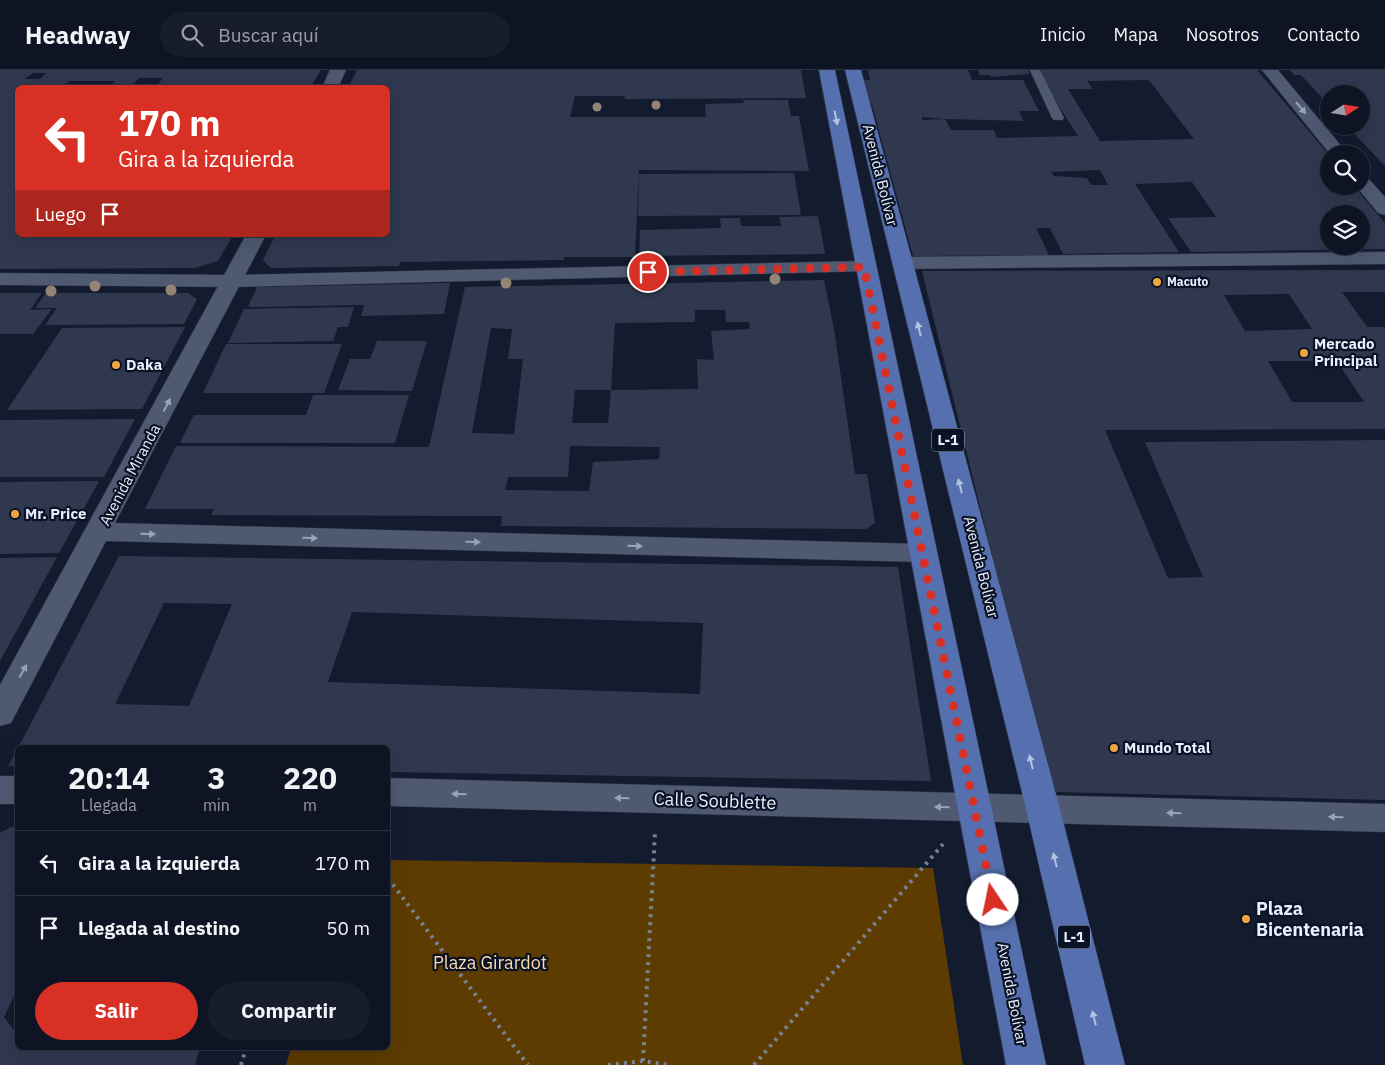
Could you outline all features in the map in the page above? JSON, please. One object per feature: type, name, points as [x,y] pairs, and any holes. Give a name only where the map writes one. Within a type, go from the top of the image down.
[{"type":"main road","name":"Avenida Bolívar","points":[[827,70],[864,267],[1026,1065]]},
{"type":"main road","name":"Avenida Bolívar","points":[[853,70],[1043,810],[1105,1065]]},
{"type":"street","points":[[331,85],[338,70]]},
{"type":"street","points":[[1270,70],[1332,145]]},
{"type":"street","points":[[1370,191],[1385,209]]},
{"type":"street","name":"Avenida Miranda","points":[[0,714],[99,532],[255,237]]},
{"type":"street","points":[[902,263],[1385,258]]},
{"type":"street","points":[[0,279],[233,281],[864,267]]},
{"type":"street","points":[[99,532],[922,553]]},
{"type":"street","points":[[0,790],[15,790]]},
{"type":"street","name":"Calle Soublette","points":[[390,792],[1385,818]]},
{"type":"lane","points":[[1035,70],[1058,118]]},
{"type":"path","points":[[643,1061],[657,799]]},
{"type":"path","points":[[754,1065],[974,808]]},
{"type":"path","points":[[390,881],[528,1065]]},
{"type":"path","points":[[241,1065],[245,1050]]},
{"type":"path","points":[[608,1065],[643,1061],[669,1065]]},
{"type":"green space","name":"Plaza Girardot","points":[[390,860],[933,868],[963,1065],[286,1065],[290,1050],[390,1050]]},
{"type":"building","points":[[0,70],[321,70],[312,85],[157,85],[163,78],[139,78],[133,85],[112,85],[115,81],[69,81],[65,85],[15,85],[15,237],[232,237],[218,261],[195,268],[0,269]],"holes":[[[33,73],[46,73],[40,79],[25,79]]]},
{"type":"building","points":[[357,70],[801,70],[806,98],[624,99],[625,96],[575,96],[570,117],[706,117],[705,104],[744,103],[743,100],[788,100],[791,116],[799,116],[809,171],[639,170],[635,257],[564,257],[564,260],[400,262],[399,266],[271,268],[263,260],[274,237],[390,237],[390,85],[350,85]]},
{"type":"building","points":[[868,70],[968,70],[972,80],[1023,80],[1039,111],[1019,111],[1023,121],[945,119],[951,130],[994,130],[997,138],[1078,136],[1036,70],[1257,70],[1321,145],[1320,195],[1362,195],[1370,205],[1320,205],[1320,250],[1191,252],[1168,218],[1216,217],[1192,182],[1135,184],[1179,252],[1063,254],[1050,228],[1036,228],[1049,255],[913,256],[872,105],[868,104],[861,80],[870,80]],"holes":[[[1149,80],[1194,139],[1100,141],[1068,89],[1093,89],[1087,81]],[[922,117],[945,119],[922,120]],[[1100,170],[1108,185],[1091,185],[1087,178],[1054,176],[1051,172]]]},
{"type":"building","points":[[978,70],[1028,70],[1029,74],[991,77],[990,75],[980,75]]},
{"type":"building","points":[[1290,70],[1385,70],[1385,166],[1370,150],[1370,145],[1365,145],[1356,135],[1370,135],[1370,85],[1320,85],[1320,95],[1301,75],[1294,75]]},
{"type":"building","points":[[794,173],[801,215],[638,216],[639,174]]},
{"type":"building","points":[[1370,205],[1385,223],[1385,249],[1370,249]]},
{"type":"building","points":[[818,216],[825,254],[639,256],[640,230],[721,228],[720,218],[740,218],[741,226],[781,226],[779,217]]},
{"type":"building","points":[[1385,270],[1385,292],[1342,292],[1367,327],[1385,327],[1385,429],[1105,430],[1168,578],[1203,577],[1145,442],[1385,440],[1385,800],[1055,792],[998,580],[922,271]],"holes":[[[1289,294],[1312,329],[1245,331],[1224,295]],[[1268,361],[1337,361],[1364,402],[1292,402]]]},
{"type":"building","points":[[824,280],[834,329],[855,474],[867,474],[875,523],[866,529],[501,526],[502,516],[211,515],[214,509],[145,509],[176,446],[429,447],[465,287]],"holes":[[[695,310],[725,310],[726,322],[749,322],[750,329],[711,331],[714,360],[697,359],[698,389],[611,390],[615,323],[695,322]],[[491,328],[512,329],[508,359],[523,359],[514,434],[472,433]],[[575,390],[611,390],[608,423],[572,423]],[[570,446],[660,447],[659,459],[593,462],[589,491],[505,490],[508,477],[568,477]]]},
{"type":"building","points":[[450,283],[444,314],[361,316],[364,305],[248,307],[257,287]]},
{"type":"building","points":[[0,293],[42,293],[30,310],[52,309],[33,334],[0,334]]},
{"type":"building","points":[[46,293],[188,293],[197,299],[184,324],[45,325],[57,308],[35,308]]},
{"type":"building","points":[[354,307],[348,327],[338,327],[333,341],[228,343],[244,309]]},
{"type":"building","points":[[185,327],[142,409],[7,410],[62,328]]},
{"type":"building","points":[[377,341],[427,341],[412,391],[338,390],[350,359],[370,359]]},
{"type":"building","points":[[226,344],[342,344],[324,393],[203,393]]},
{"type":"building","points":[[313,395],[409,395],[395,443],[180,443],[194,415],[306,415]]},
{"type":"building","points":[[135,419],[104,477],[0,477],[0,420]]},
{"type":"building","points":[[99,481],[59,553],[0,554],[0,482]]},
{"type":"building","points":[[119,556],[898,567],[931,781],[390,772],[390,745],[20,745]],"holes":[[[164,603],[232,604],[189,706],[115,704]],[[352,612],[703,623],[700,694],[328,682]]]},
{"type":"building","points":[[57,557],[0,661],[0,558]]},
{"type":"building","points":[[15,754],[15,766],[8,766]]},
{"type":"building","points":[[15,827],[15,994],[4,1017],[15,1029],[15,1050],[199,1050],[195,1065],[0,1065],[0,833]]},
{"type":"place","name":"Macuto","points":[[1157,282]]},
{"type":"place","name":"Mercado Principal","points":[[1304,353]]},
{"type":"place","name":"Daka","points":[[116,365]]},
{"type":"place","name":"Mr. Price","points":[[15,514]]},
{"type":"place","name":"Mundo Total","points":[[1114,748]]},
{"type":"place","name":"Plaza Bicentenaria","points":[[1246,919]]},
{"type":"route","points":[[648,272],[864,267],[993,900]]}]
